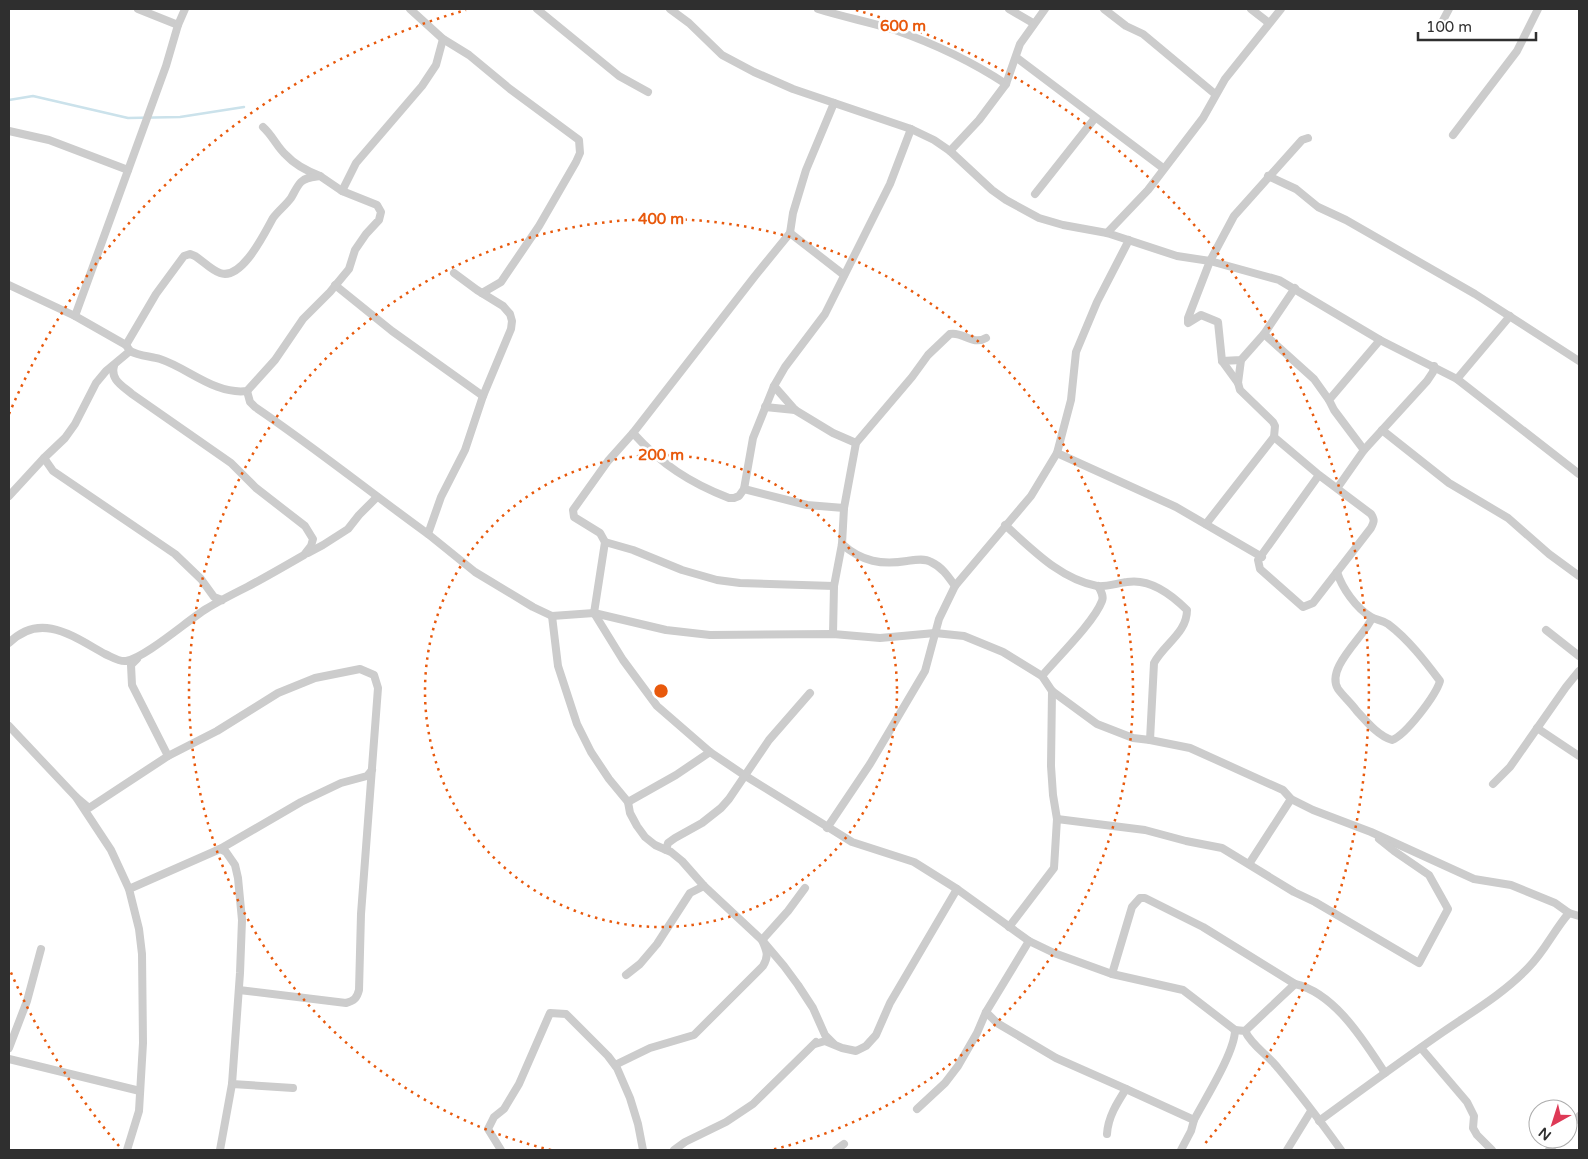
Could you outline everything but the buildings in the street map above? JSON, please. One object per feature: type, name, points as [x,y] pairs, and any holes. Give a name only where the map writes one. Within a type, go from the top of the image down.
[{"type":"street","points":[[138,9],[178,25]]},
{"type":"street","points":[[75,316],[185,9]]},
{"type":"street","points":[[410,9],[443,39],[469,55],[510,89],[578,140],[580,153],[576,162],[539,226],[501,282],[482,293]]},
{"type":"street","points":[[537,9],[619,76],[648,92]]},
{"type":"street","points":[[670,9],[689,23],[722,55],[793,89],[911,129],[934,140],[950,151],[992,190],[1039,218],[1063,225],[1107,233],[1177,256],[1210,261],[1279,280],[1295,288],[1380,340],[1457,379],[1579,474]]},
{"type":"street","points":[[818,9],[894,30],[942,48],[975,64],[1006,84]]},
{"type":"street","points":[[1009,9],[1033,23]]},
{"type":"street","points":[[950,151],[978,120],[1006,84],[1017,58],[1020,44],[1033,23],[1045,9]]},
{"type":"street","points":[[1104,9],[1126,26],[1143,34],[1215,94]]},
{"type":"street","points":[[1251,9],[1269,23]]},
{"type":"street","points":[[1107,233],[1148,190],[1203,118],[1224,79],[1280,9]]},
{"type":"street","points":[[1440,26],[1449,9]]},
{"type":"street","points":[[1453,135],[1517,51],[1538,9]]},
{"type":"street","points":[[342,191],[356,163],[422,86],[436,65],[443,39]]},
{"type":"street","points":[[1017,58],[1163,168]]},
{"type":"street","points":[[834,103],[806,170],[793,213],[790,233],[633,433],[608,461],[573,510],[574,517],[600,533],[605,542],[594,613],[647,694],[675,723],[710,752],[827,828],[852,842],[914,862],[957,889],[1029,941],[1054,953],[1112,974],[1183,990],[1235,1030],[1245,1031],[1295,984]]},
{"type":"street","points":[[1035,194],[1096,118]]},
{"type":"street","points":[[247,391],[275,360],[304,319],[349,269],[355,250],[379,220],[381,212],[377,205],[342,191],[285,155],[264,127]]},
{"type":"street","points":[[633,433],[659,458],[693,483],[729,498],[739,496],[744,489],[753,438],[774,386],[825,314],[890,184],[911,129]]},
{"type":"street","points":[[9,131],[49,140],[128,170]]},
{"type":"street","points":[[1206,524],[1274,438],[1275,426],[1244,395],[1222,361],[1218,322],[1201,315],[1188,323],[1188,318],[1210,261],[1234,216],[1302,140],[1308,138]]},
{"type":"street","points":[[304,555],[312,546],[313,539],[305,526],[256,488],[231,463],[132,394],[117,381],[112,372],[114,366],[128,348],[151,300],[184,256],[190,254],[195,256],[221,273],[228,274],[234,271],[246,261],[261,241],[274,217],[301,182],[306,178],[320,176]]},
{"type":"street","points":[[1268,176],[1296,189],[1318,207],[1346,220],[1423,264],[1510,316],[1579,361]]},
{"type":"street","points":[[790,233],[844,275]]},
{"type":"street","points":[[827,828],[870,764],[925,670],[939,619],[956,586],[1031,496],[1057,453],[1071,400],[1076,352],[1102,293],[1129,240]]},
{"type":"street","points":[[428,534],[441,497],[465,450],[483,396],[509,336],[512,321],[510,314],[504,306],[454,273]]},
{"type":"street","points":[[9,285],[75,316],[136,354],[161,359],[230,390],[247,391]]},
{"type":"street","points":[[335,285],[392,331],[483,396]]},
{"type":"street","points":[[1238,383],[1241,360],[1264,334],[1295,288]]},
{"type":"street","points":[[1457,379],[1510,316]]},
{"type":"street","points":[[833,634],[834,586],[842,544],[844,508],[856,443],[912,377],[928,355],[950,334],[954,333],[975,342],[986,338]]},
{"type":"street","points":[[1264,334],[1314,379],[1364,450]]},
{"type":"street","points":[[1329,400],[1380,340]]},
{"type":"street","points":[[1222,361],[1241,360]]},
{"type":"street","points":[[9,496],[65,438],[75,424],[96,383],[106,371],[114,366]]},
{"type":"street","points":[[1338,488],[1364,450],[1422,386],[1433,372],[1434,366]]},
{"type":"street","points":[[774,386],[795,410],[833,433],[856,443]]},
{"type":"street","points":[[247,391],[250,402],[255,407],[311,446],[475,572],[532,607],[552,616],[594,613],[666,630],[710,635],[833,634],[868,638],[935,633],[964,636],[1003,652],[1042,676],[1052,691],[1097,724],[1115,733],[1190,748],[1284,790],[1291,799],[1313,810],[1371,832],[1474,879],[1511,885],[1555,903],[1569,913],[1579,916]]},
{"type":"street","points":[[765,407],[795,410]]},
{"type":"street","points":[[1382,430],[1449,483],[1508,518],[1549,554],[1579,576]]},
{"type":"street","points":[[1274,438],[1371,514],[1374,522],[1313,603],[1303,607],[1260,569],[1258,560],[1262,557],[1319,474]]},
{"type":"street","points":[[1057,453],[1176,506],[1262,557]]},
{"type":"street","points":[[44,458],[53,471],[175,554],[201,579],[214,597],[222,600]]},
{"type":"street","points":[[744,489],[807,506],[844,508]]},
{"type":"street","points":[[168,756],[132,685],[131,665],[144,653],[206,609],[323,545],[348,529],[376,497]]},
{"type":"street","points":[[1005,525],[1060,570],[1098,586],[1102,591],[1103,599],[1092,618],[1042,676]]},
{"type":"street","points":[[605,542],[633,550],[682,570],[717,580],[740,583],[834,586]]},
{"type":"street","points":[[842,544],[852,552],[874,562],[890,563],[929,560],[944,570],[956,586]]},
{"type":"street","points":[[1337,572],[1341,584],[1350,597],[1372,618],[1379,619],[1388,625],[1440,681],[1438,690],[1430,701],[1401,734],[1392,740],[1384,738],[1359,713],[1337,688],[1335,676],[1343,658],[1369,625],[1372,618]]},
{"type":"street","points":[[1098,586],[1133,580],[1146,583],[1161,589],[1187,610],[1187,620],[1182,629],[1159,654],[1154,663],[1150,740]]},
{"type":"street","points":[[206,609],[211,593]]},
{"type":"street","points":[[552,616],[558,666],[577,724],[609,779],[628,802],[630,813],[645,837],[682,861],[704,886],[762,940],[798,985],[813,1008],[825,1034],[834,1044]]},
{"type":"street","points":[[9,643],[22,633],[45,627],[65,632],[115,659],[125,662],[144,653]]},
{"type":"street","points":[[1546,630],[1579,656]]},
{"type":"street","points":[[89,808],[168,756],[217,731],[278,693],[315,678],[360,669],[374,675],[377,681],[361,914],[359,990],[357,996],[351,1002],[346,1003],[239,990]]},
{"type":"street","points":[[1493,784],[1510,767],[1579,671]]},
{"type":"street","points":[[1009,927],[1054,868],[1057,819],[1051,766],[1052,691]]},
{"type":"street","points":[[666,850],[668,844],[675,838],[702,823],[721,808],[769,740],[810,693]]},
{"type":"street","points":[[9,726],[76,797],[89,808],[89,812],[94,817],[91,820]]},
{"type":"street","points":[[1537,728],[1579,756]]},
{"type":"street","points":[[628,802],[676,775],[710,752]]},
{"type":"street","points":[[129,889],[220,849],[301,802],[341,783],[367,776],[372,770]]},
{"type":"street","points":[[76,797],[111,850],[129,889],[139,929],[142,954],[143,1043],[139,1111],[127,1150]]},
{"type":"street","points":[[1249,864],[1291,799]]},
{"type":"street","points":[[1057,819],[1145,830],[1222,848],[1419,963],[1448,909],[1429,874],[1394,852],[1371,832]]},
{"type":"street","points":[[220,849],[232,858],[238,878],[242,920],[232,1084],[220,1150]]},
{"type":"street","points":[[626,975],[640,964],[657,944],[690,893],[704,886]]},
{"type":"street","points":[[762,940],[805,888]]},
{"type":"street","points":[[815,1044],[825,1041],[856,1051],[866,1046],[876,1035],[890,1003],[957,889]]},
{"type":"street","points":[[1112,974],[1132,907],[1137,900],[1145,898],[1203,927],[1295,984],[1311,990],[1338,1010],[1385,1073]]},
{"type":"street","points":[[1319,1121],[1501,992],[1528,968],[1569,913]]},
{"type":"street","points":[[615,1065],[650,1048],[694,1034],[763,966],[767,959],[767,951],[762,940]]},
{"type":"street","points":[[917,1109],[945,1083],[958,1066],[977,1033],[986,1012],[1029,941]]},
{"type":"street","points":[[9,1048],[27,1001],[41,950]]},
{"type":"street","points":[[501,1150],[488,1129],[494,1116],[504,1110],[519,1084],[550,1012],[566,1014],[615,1065],[630,1098],[643,1150]]},
{"type":"street","points":[[986,1012],[997,1023],[1056,1058],[1194,1120]]},
{"type":"street","points":[[674,1150],[685,1142],[726,1122],[753,1104],[815,1044],[822,1033],[821,1026]]},
{"type":"street","points":[[1181,1150],[1191,1131],[1194,1120],[1231,1051],[1235,1030]]},
{"type":"street","points":[[1245,1031],[1254,1044],[1280,1070],[1341,1150]]},
{"type":"street","points":[[1422,1048],[1467,1102],[1474,1116],[1474,1128],[1477,1135],[1492,1150]]},
{"type":"street","points":[[9,1059],[140,1091]]},
{"type":"street","points":[[232,1084],[293,1088]]},
{"type":"street","points":[[1107,1134],[1107,1126],[1112,1113],[1126,1089]]},
{"type":"street","points":[[1287,1150],[1311,1111]]},
{"type":"street","points":[[836,1150],[844,1144]]},
{"type":"waterway","points":[[9,100],[33,96],[128,118],[180,117],[244,107]]}]
